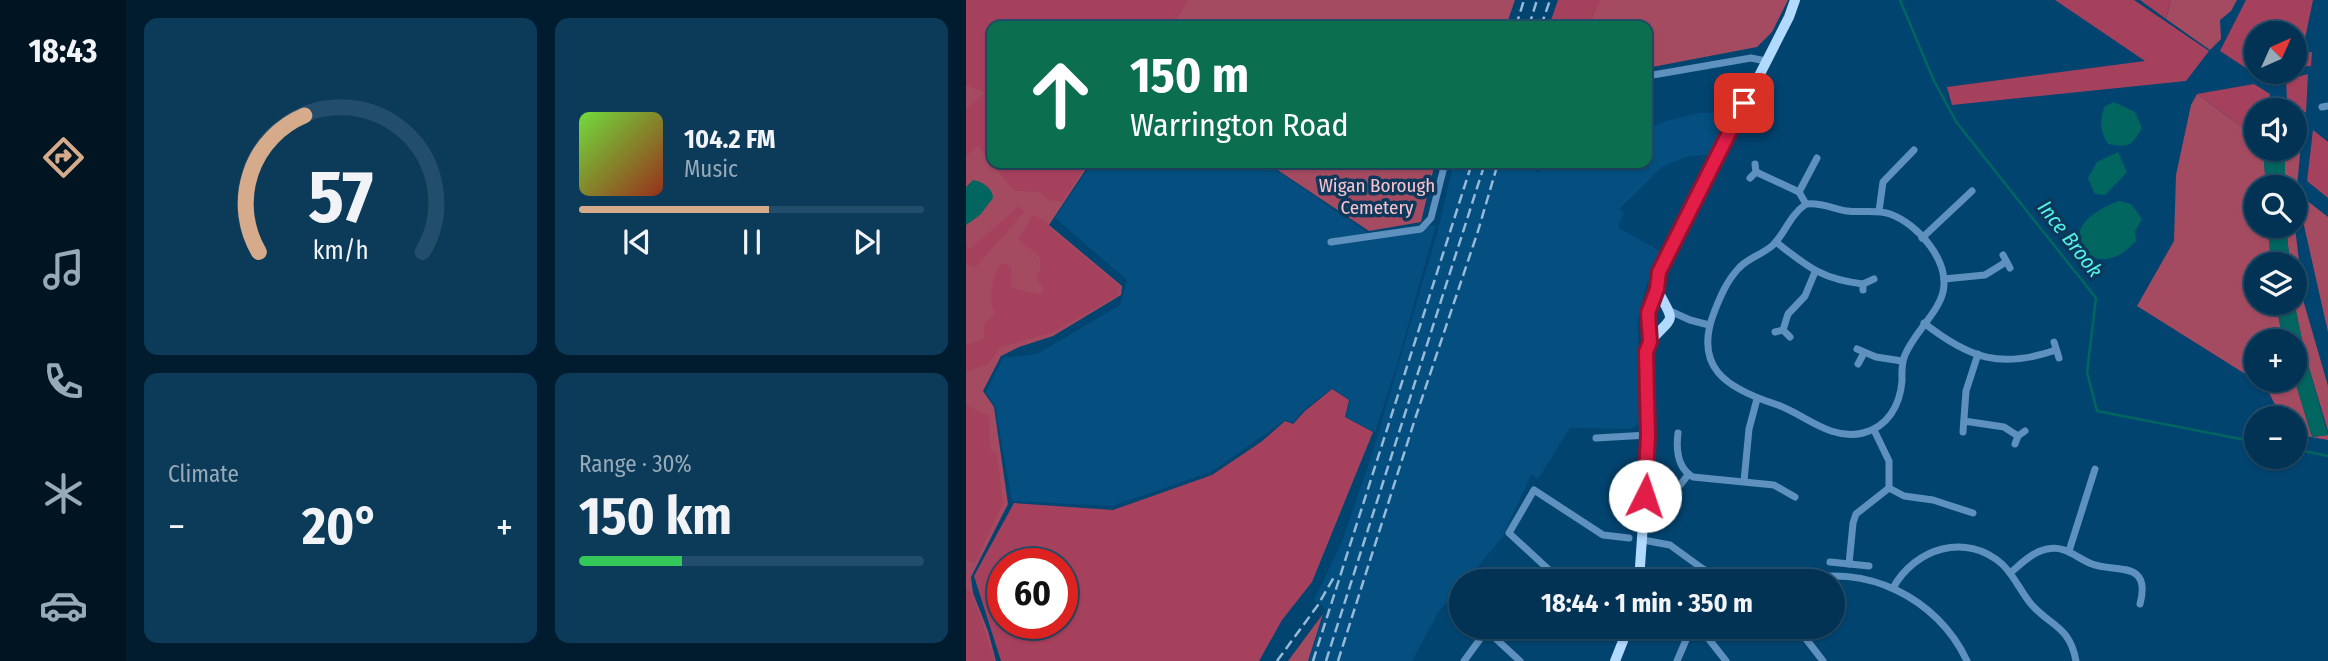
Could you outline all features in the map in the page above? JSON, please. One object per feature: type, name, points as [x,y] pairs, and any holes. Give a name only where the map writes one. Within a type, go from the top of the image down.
[{"type":"main road","points":[[1650,342],[1648,313],[1657,289],[1659,272],[1789,17],[1795,0]]},
{"type":"main road","points":[[1640,569],[1648,435],[1646,352],[1650,342],[1671,318],[1657,289]]},
{"type":"main road","points":[[1651,307],[1658,304],[1668,308]]},
{"type":"main road","points":[[1650,323],[1655,327],[1665,326]]},
{"type":"main road","points":[[1615,661],[1624,639]]},
{"type":"street","points":[[1652,75],[1751,58],[1766,61]]},
{"type":"street","points":[[1880,211],[1883,182],[1903,154],[1914,149]]},
{"type":"street","points":[[1799,192],[1817,158]]},
{"type":"street","points":[[1331,242],[1420,229],[1431,218],[1444,168]]},
{"type":"street","points":[[1750,178],[1755,168],[1799,192],[1806,204]]},
{"type":"street","points":[[1922,239],[1961,195],[1972,191]]},
{"type":"street","points":[[1806,204],[1822,204],[1845,211],[1880,211],[1907,223],[1937,257],[1944,279],[1942,296],[1910,342],[1902,361],[1898,402],[1893,412],[1874,429],[1851,435],[1832,432],[1785,408],[1757,399],[1733,387],[1715,370],[1707,350],[1709,324],[1723,290],[1735,271],[1776,242],[1792,216],[1806,204]]},
{"type":"street","points":[[1776,242],[1815,272],[1832,279],[1863,287],[1874,279]]},
{"type":"street","points":[[1944,279],[1985,275],[2006,261]]},
{"type":"street","points":[[1790,337],[1779,331],[1788,314],[1805,296],[1815,272]]},
{"type":"street","points":[[1668,308],[1690,320],[1709,324]]},
{"type":"street","points":[[1665,326],[1690,320]]},
{"type":"street","points":[[1924,323],[1949,341],[1978,354],[2008,361],[2031,359],[2056,350]]},
{"type":"street","points":[[1858,364],[1861,351],[1902,361]]},
{"type":"street","points":[[1963,432],[1966,391],[1978,354]]},
{"type":"street","points":[[1744,481],[1749,429],[1757,399]]},
{"type":"street","points":[[1964,421],[2004,427],[2016,440],[2025,431]]},
{"type":"street","points":[[1874,429],[1889,461],[1889,488]]},
{"type":"street","points":[[1678,433],[1672,444],[1680,463],[1693,477],[1774,485],[1786,489],[1795,497]]},
{"type":"street","points":[[1595,438],[1648,435]]},
{"type":"street","points":[[2069,551],[2094,472],[2082,472]]},
{"type":"street","points":[[1680,485],[1688,474]]},
{"type":"street","points":[[1786,489],[1792,480]]},
{"type":"street","points":[[1889,488],[1904,496],[1933,500],[1973,513]]},
{"type":"street","points":[[1849,564],[1856,513],[1889,488]]},
{"type":"street","points":[[1548,569],[1509,533],[1534,490],[1603,535],[1625,535]]},
{"type":"street","points":[[1958,508],[1960,497]]},
{"type":"street","points":[[1643,540],[1670,545],[1703,569]]},
{"type":"street","points":[[1893,588],[1915,560],[1936,550],[1970,548],[1989,555],[2010,573],[2034,607],[2065,634],[2073,648],[2076,661]]},
{"type":"street","points":[[2010,573],[2042,550],[2056,548],[2069,551],[2097,566],[2124,567],[2133,571],[2140,584],[2139,605]]},
{"type":"street","points":[[1830,562],[1869,566]]},
{"type":"street","points":[[1845,577],[1861,578],[1893,588],[1918,603],[1949,631],[1967,661]]},
{"type":"street","points":[[1464,661],[1478,639]]},
{"type":"street","points":[[1495,639],[1520,661]]},
{"type":"street","points":[[1677,661],[1687,639]]},
{"type":"street","points":[[1709,639],[1726,661]]},
{"type":"street","points":[[1806,639],[1823,661]]},
{"type":"shaded area","points":[[966,0],[1188,0],[1176,21],[987,21],[987,157],[978,146],[966,156],[966,110],[985,93],[966,85]]},
{"type":"shaded area","points":[[1558,0],[1600,0],[1592,21],[1551,21]]},
{"type":"shaded area","points":[[2055,0],[2134,0],[2209,51],[2186,81],[1952,105],[1947,87],[2145,61]]},
{"type":"shaded area","points":[[2140,0],[2171,0],[2166,19]]},
{"type":"shaded area","points":[[2246,0],[2313,0],[2307,29],[2307,21],[2244,21],[2244,67],[2220,51]]},
{"type":"shaded area","points":[[2307,52],[2312,52],[2311,66],[2307,66]]},
{"type":"shaded area","points":[[2308,74],[2307,98],[2287,98],[2286,84],[2307,84]]},
{"type":"shaded area","points":[[2254,84],[2270,94],[2270,98],[2244,98],[2244,128],[2197,94]]},
{"type":"shaded area","points":[[2114,102],[2135,112],[2142,128],[2132,142],[2126,145],[2108,144],[2103,135],[2101,121],[2105,106]]},
{"type":"shaded area","points":[[1732,112],[1712,154],[1686,157],[1662,167],[1619,209],[1624,213],[1618,227],[1661,252],[1646,286],[1637,322],[1643,422],[1630,429],[1570,428],[1538,479],[1531,475],[1502,538],[1475,569],[1449,569],[1449,599],[1439,611],[1412,661],[1309,661],[1326,609],[1314,600],[1342,542],[1373,451],[1437,233],[1453,168],[1536,168],[1536,172],[1547,168],[1652,168],[1652,127],[1699,113]]},
{"type":"shaded area","points":[[2313,130],[2328,142],[2328,198],[2307,181]]},
{"type":"shaded area","points":[[2118,152],[2127,172],[2105,195],[2095,194],[2088,178],[2097,162]]},
{"type":"shaded area","points":[[2264,161],[2285,161],[2285,175],[2265,175]]},
{"type":"shaded area","points":[[996,168],[1085,168],[1062,202],[1048,200],[1040,192],[1014,191]]},
{"type":"shaded area","points":[[1089,168],[1272,168],[1368,233],[1436,225],[1375,432],[1346,417],[1350,400],[1332,388],[1304,409],[1292,423],[1285,420],[1211,472],[1112,506],[1012,501],[995,406],[986,392],[1003,358],[1037,354],[1120,305],[1127,280],[1055,218]]},
{"type":"shaded area","points":[[973,180],[986,186],[993,198],[980,215],[966,225],[966,187]]},
{"type":"shaded area","points":[[2119,201],[2131,204],[2142,219],[2135,231],[2136,241],[2112,258],[2096,259],[2083,253],[2078,240],[2086,221],[2096,212]]},
{"type":"shaded area","points":[[1019,206],[1025,211],[976,267],[966,264],[966,246],[970,249]]},
{"type":"shaded area","points":[[1033,215],[1045,221],[1052,230],[1120,286],[1118,296],[1051,333],[1001,347],[988,364],[966,370],[966,345],[984,339],[984,324],[995,313],[991,294],[1000,263],[1011,266],[1011,288],[1040,294],[1045,288],[1036,279],[1041,266],[1039,256],[1018,239]]},
{"type":"shaded area","points":[[2269,238],[2287,238],[2289,252],[2270,252]]},
{"type":"shaded area","points":[[2278,315],[2297,315],[2300,329],[2281,329]]},
{"type":"shaded area","points":[[2307,361],[2328,435],[2312,437],[2307,421],[2307,406],[2303,406],[2298,392],[2307,392]]},
{"type":"shaded area","points":[[1332,389],[1349,400],[1345,417],[1373,432],[1312,582],[1282,620],[1259,661],[1001,661],[994,639],[1078,639],[1078,548],[989,548],[1014,503],[1113,510],[1212,475],[1261,442],[1285,421],[1293,424]]},
{"type":"shaded area","points":[[966,405],[989,416],[990,449],[997,455],[1003,503],[975,563],[966,560]]},
{"type":"shaded area","points":[[987,552],[987,617],[974,576]]},
{"type":"shaded area","points":[[966,589],[972,593],[995,661],[966,661]]},
{"type":"green space","points":[[966,0],[1515,0],[1508,21],[987,21],[987,168],[1087,168],[1049,225],[1122,286],[1121,295],[1053,336],[1001,356],[983,391],[994,407],[1008,504],[971,577],[973,593],[996,661],[966,661]]},
{"type":"green space","points":[[1583,0],[1788,0],[1772,32],[1757,47],[1652,67],[1652,21],[1576,21]]},
{"type":"green space","points":[[2171,0],[2237,0],[2231,11],[2220,20],[2221,39],[2210,50],[2166,19]]},
{"type":"green space","points":[[2197,94],[2244,128],[2244,161],[2264,161],[2265,175],[2244,175],[2244,238],[2269,238],[2270,252],[2244,252],[2244,315],[2278,315],[2281,329],[2244,329],[2244,373],[2137,306],[2174,241],[2176,175],[2191,105]]},
{"type":"green space","points":[[2285,161],[2299,161],[2298,175],[2285,175]]},
{"type":"green space","name":"Wigan Borough Cemetery","points":[[1274,168],[1434,168],[1421,222],[1369,231]]},
{"type":"green space","points":[[2307,201],[2328,217],[2328,332],[2307,238]]},
{"type":"green space","points":[[2287,238],[2296,238],[2298,252],[2289,252]]},
{"type":"green space","points":[[2307,313],[2328,386],[2328,431],[2307,361],[2307,329],[2300,329],[2297,315]]},
{"type":"green space","points":[[2269,392],[2298,392],[2303,406],[2276,406]]},
{"type":"green space","points":[[2307,421],[2312,437],[2328,435],[2328,440],[2307,436]]},
{"type":"green space","points":[[1323,614],[1308,661],[1288,661]]},
{"type":"waterway","name":"Ince Brook","points":[[1900,0],[1934,81],[1957,123],[2096,298],[2087,372],[2097,411],[2244,440]]},
{"type":"waterway","name":"Ince Brook","points":[[2307,452],[2328,456]]},
{"type":"railway","points":[[1518,21],[1524,0]]},
{"type":"railway","points":[[1531,21],[1537,0]]},
{"type":"railway","points":[[1543,21],[1550,0]]},
{"type":"railway","points":[[1313,661],[1470,168]]},
{"type":"railway","points":[[1326,661],[1483,168]]},
{"type":"railway","points":[[1338,661],[1497,168]]},
{"type":"railway","points":[[1277,661],[1318,605],[1334,577]]},
{"type":"route","points":[[1645,496],[1648,452],[1646,352],[1650,342],[1648,313],[1657,289],[1659,272],[1744,103]]}]
